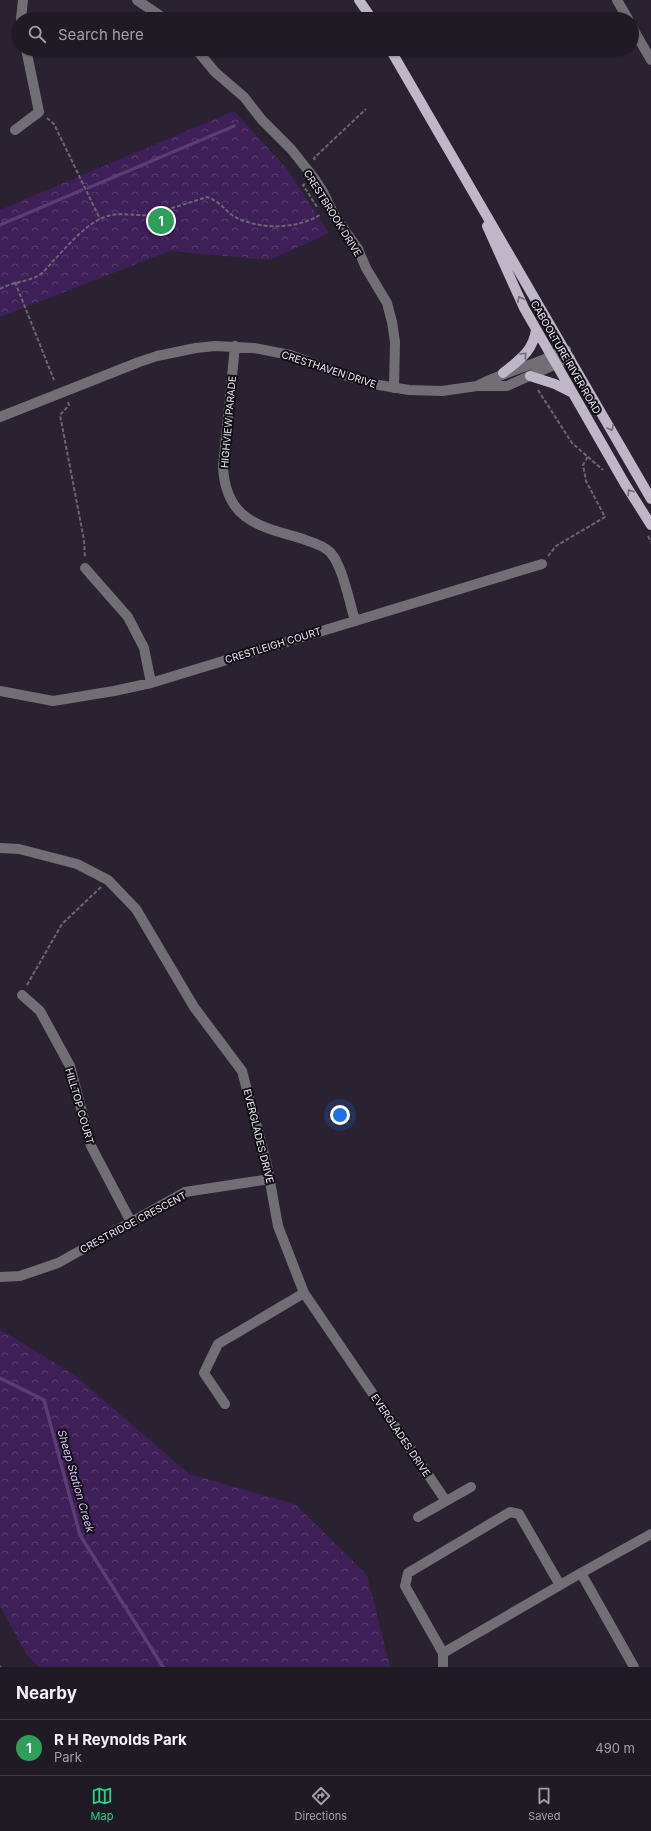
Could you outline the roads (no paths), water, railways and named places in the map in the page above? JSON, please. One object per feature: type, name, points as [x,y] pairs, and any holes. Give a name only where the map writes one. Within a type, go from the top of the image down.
[{"type":"main road","points":[[359,0],[367,12]]},
{"type":"main road","name":"CABOOLTURE RIVER ROAD","points":[[394,56],[651,499]]},
{"type":"main road","name":"CABOOLTURE RIVER ROAD","points":[[474,194],[505,268],[524,308],[625,484],[651,525]]},
{"type":"main road","points":[[503,373],[530,349],[536,329]]},
{"type":"main road","points":[[530,376],[555,384],[573,393]]},
{"type":"street","points":[[22,12],[23,0]]},
{"type":"street","points":[[138,0],[155,12]]},
{"type":"street","points":[[617,0],[624,12]]},
{"type":"street","points":[[639,39],[651,60]]},
{"type":"street","points":[[16,130],[39,112],[27,56]]},
{"type":"street","name":"CRESTBROOK DRIVE","points":[[202,56],[215,72],[244,97],[262,120],[291,149],[314,178],[323,192],[335,217],[358,249],[366,268],[387,303],[392,322],[395,342],[394,388]]},
{"type":"street","name":"CRESTHAVEN DRIVE","points":[[0,417],[157,356],[196,348],[235,346],[254,348],[290,355],[364,382],[394,388],[442,391],[477,386],[507,386],[530,376],[568,354]]},
{"type":"street","name":"HIGHVIEW PARADE","points":[[235,346],[223,467],[224,483],[229,499],[239,513],[254,523],[317,544],[329,551],[334,557],[355,620]]},
{"type":"street","name":"CRESTHAVEN DRIVE","points":[[477,386],[503,373],[554,361]]},
{"type":"street","name":"CRESTLEIGH COURT","points":[[0,691],[53,701],[151,683],[542,564]]},
{"type":"street","points":[[85,568],[128,616],[144,648],[151,683]]},
{"type":"street","name":"EVERGLADES DRIVE","points":[[0,848],[19,849],[77,864],[108,880],[136,908],[194,1007],[242,1071],[270,1179],[278,1226],[304,1293],[446,1501]]},
{"type":"street","name":"HILLTOP COURT","points":[[22,995],[40,1010],[70,1066],[91,1146],[131,1222]]},
{"type":"street","name":"CRESTRIDGE CRESCENT","points":[[0,1277],[20,1276],[58,1263],[185,1192],[270,1179]]},
{"type":"street","points":[[225,1404],[204,1373],[218,1344],[304,1293]]},
{"type":"street","points":[[418,1517],[471,1487]]},
{"type":"street","points":[[443,1667],[443,1653],[405,1586],[408,1573],[510,1512],[519,1514],[560,1585]]},
{"type":"street","points":[[443,1653],[580,1573],[651,1534]]},
{"type":"street","points":[[580,1573],[634,1667]]},
{"type":"waterway","points":[[88,188],[234,126]]},
{"type":"waterway","points":[[0,225],[82,190]]},
{"type":"waterway","name":"Sheep Station Creek","points":[[0,1378],[44,1400],[80,1535],[163,1667]]},
{"type":"place","name":"R H Reynolds Park","points":[[161,221]]}]
